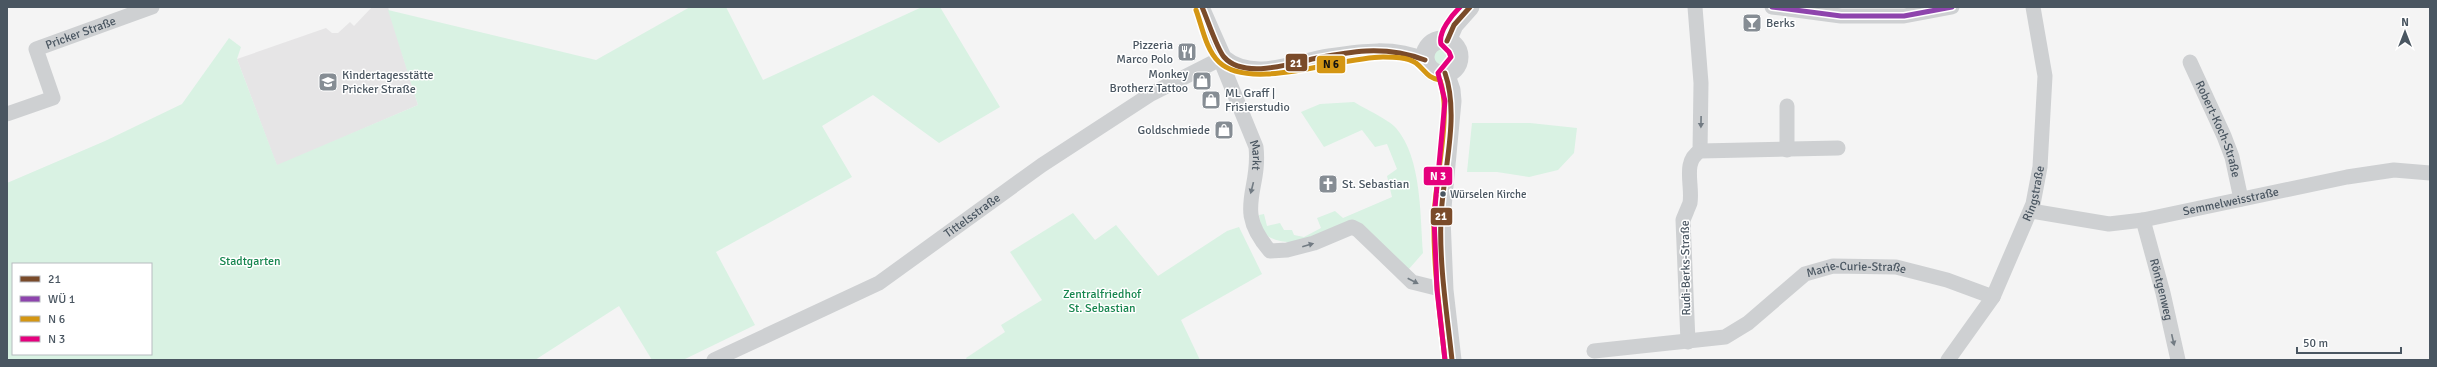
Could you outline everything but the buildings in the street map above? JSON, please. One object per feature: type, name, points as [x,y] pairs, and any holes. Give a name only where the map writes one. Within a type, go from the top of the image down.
[{"type":"street","name":"Pricker Straße","points":[[7,114],[53,98],[36,49],[152,7]]},
{"type":"street","name":"Markt","points":[[1202,7],[1256,147],[1257,161],[1250,192],[1249,211],[1252,222],[1263,243],[1270,251],[1287,250],[1314,243],[1352,227],[1358,230],[1412,282],[1444,290]]},
{"type":"street","points":[[1447,41],[1454,25],[1470,7]]},
{"type":"street","points":[[1695,7],[1701,93],[1700,151],[1838,148]]},
{"type":"street","points":[[1772,7],[1841,16],[1904,16],[1952,7]]},
{"type":"street","name":"Ringstraße","points":[[1948,360],[1993,297],[2031,211],[2040,167],[2045,76],[2033,7]]},
{"type":"street","points":[[1222,58],[1243,66],[1275,68],[1329,56],[1390,50],[1413,54],[1425,60],[1434,72],[1445,73],[1454,68],[1458,58],[1456,48],[1447,41],[1441,40],[1431,44],[1425,54],[1425,60]]},
{"type":"street","name":"Tittelsstraße","points":[[714,360],[879,283],[1042,165],[1150,94],[1222,58]]},
{"type":"street","name":"Robert-Koch-Straße","points":[[2190,62],[2232,157],[2241,199]]},
{"type":"street","points":[[1445,73],[1451,90],[1452,101],[1441,218],[1444,290],[1452,360]]},
{"type":"street","points":[[1787,106],[1787,150]]},
{"type":"street","name":"Rudi-Berks-Straße","points":[[1688,342],[1683,220],[1690,202],[1690,162],[1693,155],[1700,151]]},
{"type":"street","name":"Semmelweisstraße","points":[[2031,211],[2109,224],[2143,220],[2355,176],[2394,170],[2430,173]]},
{"type":"street","name":"Röntgenweg","points":[[2143,220],[2163,294],[2178,360]]},
{"type":"street","name":"Marie-Curie-Straße","points":[[1594,351],[1725,338],[1737,332],[1806,274],[1833,266],[1896,267],[1947,280],[1993,297]]},
{"type":"shaded area","name":"Kindertagesstätte Pricker Straße","points":[[372,7],[388,7],[418,105],[277,166],[237,59],[326,28],[332,33],[338,33],[350,22],[354,26]]},
{"type":"green space","name":"Stadtgarten","points":[[690,7],[726,7],[763,80],[922,7],[940,7],[1000,107],[939,143],[873,95],[822,126],[852,177],[716,252],[755,325],[683,360],[652,360],[619,306],[535,360],[7,360],[7,183],[105,141],[182,104],[229,38],[241,47],[237,59],[277,165],[418,105],[388,10],[596,60]]},
{"type":"green space","points":[[1439,49],[1445,49],[1450,54],[1448,63],[1445,65],[1439,65],[1434,60],[1434,54]]},
{"type":"green space","points":[[1354,102],[1396,128],[1405,140],[1411,155],[1418,188],[1423,253],[1408,270],[1360,227],[1315,240],[1291,242],[1280,241],[1269,237],[1265,233],[1260,221],[1259,215],[1264,214],[1267,226],[1280,223],[1284,230],[1292,230],[1294,235],[1304,237],[1321,228],[1317,218],[1335,211],[1343,218],[1392,197],[1387,176],[1397,169],[1387,144],[1375,147],[1362,130],[1324,147],[1301,112],[1320,104]]},
{"type":"green space","points":[[1472,123],[1530,123],[1577,128],[1574,153],[1558,170],[1529,177],[1497,172],[1467,172]]},
{"type":"green space","name":"Zentralfriedhof St. Sebastian","points":[[1073,213],[1095,240],[1116,225],[1158,276],[1227,231],[1239,227],[1262,274],[1181,320],[1200,360],[967,360],[966,358],[1005,332],[1001,325],[1042,300],[1010,252]]},
{"type":"transit line","name":"21","points":[[1202,7],[1221,53],[1233,64],[1244,68],[1269,68],[1317,58],[1366,51],[1396,52],[1425,60]]},
{"type":"transit line","points":[[1445,360],[1437,290],[1434,218],[1445,101],[1438,73],[1451,57],[1449,52],[1441,44],[1442,34],[1450,19],[1460,7]]},
{"type":"transit line","name":"21","points":[[1447,41],[1454,25],[1470,7]]},
{"type":"transit line","points":[[1772,7],[1841,16],[1904,16],[1952,7]]},
{"type":"transit line","points":[[1196,10],[1211,51],[1219,62],[1233,70],[1252,74],[1273,74],[1365,58],[1391,57],[1404,58],[1412,61],[1429,76],[1440,80],[1443,94],[1444,128],[1435,202],[1434,236],[1437,289],[1445,360]]},
{"type":"transit line","name":"21","points":[[1445,73],[1451,107],[1451,126],[1442,200],[1441,253],[1452,360]]},
{"type":"place","name":"Berks","points":[[1752,23]]},
{"type":"place","name":"Pizzeria Marco Polo","points":[[1187,52]]},
{"type":"place","name":"Monkey Brotherz Tattoo","points":[[1202,81]]},
{"type":"place","name":"Kindertagesstätte Pricker Straße","points":[[328,82]]},
{"type":"place","name":"ML Graff | Frisierstudio","points":[[1211,100]]},
{"type":"place","name":"Goldschmiede","points":[[1224,130]]},
{"type":"place","name":"St. Sebastian","points":[[1328,184]]},
{"type":"place","name":"Würselen Kirche","points":[[1443,194]]}]
